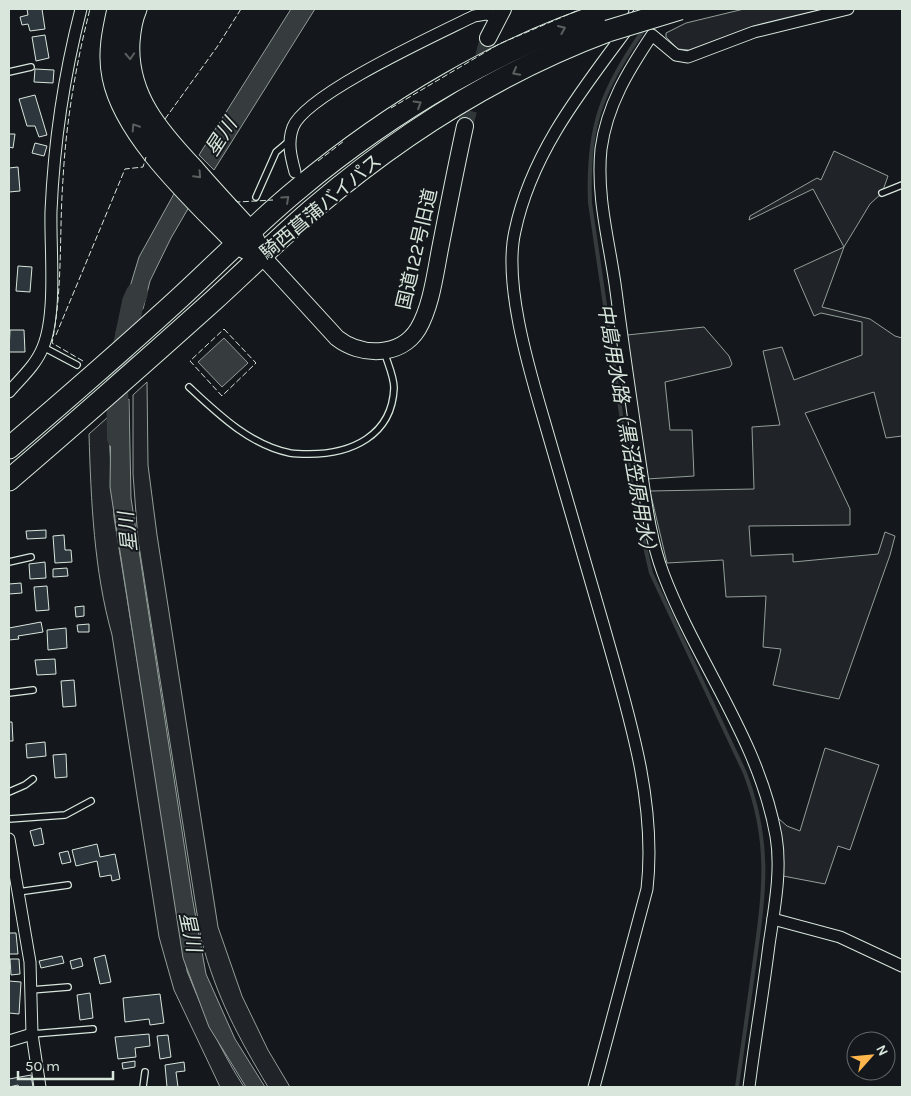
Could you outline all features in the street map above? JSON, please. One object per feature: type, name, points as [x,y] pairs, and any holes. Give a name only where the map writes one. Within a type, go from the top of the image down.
[{"type":"highway","points":[[118,9],[112,34],[111,57],[113,78],[132,122],[169,157],[262,256]]},
{"type":"highway","points":[[136,9],[131,20],[128,58],[137,94],[169,157]]},
{"type":"highway","name":"騎西菖蒲バイパス","points":[[9,480],[83,391],[244,238],[298,189],[343,154],[426,99],[507,54],[580,22],[618,9]]},
{"type":"highway","name":"騎西菖蒲バイパス","points":[[9,448],[83,391],[162,339],[262,256],[314,208],[407,138],[473,96],[530,64],[608,31],[680,9]]},
{"type":"highway","points":[[9,465],[83,391]]},
{"type":"street","points":[[9,392],[38,359],[43,347],[51,294],[51,211],[56,134],[69,54],[81,9]]},
{"type":"street","points":[[594,1087],[647,889],[650,835],[639,766],[626,709],[530,373],[515,295],[514,234],[532,176],[548,142],[563,116],[642,9]]},
{"type":"street","points":[[749,1087],[773,919],[777,878],[777,840],[762,781],[749,748],[674,598],[659,559],[646,500],[614,273],[605,230],[600,182],[604,130],[621,84],[654,32],[676,56],[688,57],[754,32],[848,9]]},
{"type":"street","points":[[488,38],[501,13]]},
{"type":"street","points":[[295,172],[289,142],[293,126],[304,113],[350,80],[474,16],[501,13]]},
{"type":"street","name":"国道122号旧道","points":[[384,351],[394,348],[416,332],[424,318],[436,269],[464,126]]},
{"type":"street","points":[[262,256],[337,338],[349,347],[366,351],[384,351]]},
{"type":"street","points":[[9,839],[13,892],[30,962],[32,1034],[40,1087]]},
{"type":"street","points":[[773,919],[840,937],[902,966]]},
{"type":"street","points":[[9,1041],[32,1034]]},
{"type":"lane","points":[[662,22],[671,9]]},
{"type":"lane","points":[[9,72],[31,67]]},
{"type":"lane","points":[[256,197],[276,152],[289,142]]},
{"type":"lane","points":[[882,193],[902,184]]},
{"type":"lane","points":[[43,347],[83,391]]},
{"type":"lane","points":[[189,388],[221,416],[256,440],[290,453],[322,454],[345,450],[363,443],[388,416],[394,385],[384,351]]},
{"type":"lane","points":[[9,562],[31,557]]},
{"type":"lane","points":[[9,693],[33,690]]},
{"type":"lane","points":[[9,792],[25,786],[33,779]]},
{"type":"lane","points":[[9,819],[51,818],[65,815],[91,801]]},
{"type":"lane","points":[[13,892],[68,885]]},
{"type":"lane","points":[[31,990],[68,986]]},
{"type":"lane","points":[[32,1034],[94,1029]]},
{"type":"lane","points":[[143,1087],[145,1072]]},
{"type":"shaded area","points":[[744,9],[824,9],[751,27],[689,50],[678,49],[666,37],[666,33],[686,23]]},
{"type":"shaded area","points":[[834,151],[888,176],[882,193],[870,204],[844,247],[813,189],[749,220],[750,216],[817,178],[821,180]]},
{"type":"shaded area","points":[[844,247],[822,307],[870,319],[895,336],[902,338],[902,436],[886,438],[874,392],[805,413],[850,509],[850,525],[749,526],[751,556],[793,554],[793,562],[878,554],[885,532],[895,536],[839,699],[773,685],[781,649],[763,647],[766,596],[726,597],[723,560],[667,563],[650,491],[754,489],[752,427],[780,425],[763,351],[782,347],[794,380],[862,355],[862,322],[821,313],[814,316],[794,270]]},
{"type":"shaded area","points":[[704,327],[729,356],[732,364],[730,367],[665,382],[670,430],[692,430],[694,476],[647,479],[627,335]]},
{"type":"shaded area","points":[[147,382],[148,465],[157,535],[218,927],[242,996],[268,1050],[290,1087],[268,1087],[229,1016],[214,980],[201,939],[138,540],[133,474],[133,395]]},
{"type":"shaded area","points":[[108,417],[114,517],[187,971],[227,1059],[244,1087],[220,1087],[174,990],[159,937],[112,635],[97,561],[89,434]]},
{"type":"shaded area","points":[[825,748],[879,765],[850,850],[838,846],[825,884],[783,876],[778,818],[787,826],[800,831]]},
{"type":"water","points":[[291,9],[315,9],[214,170],[199,155]]},
{"type":"water","points":[[175,192],[189,207],[150,281],[143,309],[116,333],[139,257]]},
{"type":"water","points":[[224,338],[248,363],[222,387],[198,362]]},
{"type":"water","points":[[129,399],[131,498],[192,896],[206,974],[235,1039],[265,1087],[246,1087],[209,1027],[183,958],[110,487],[111,414]]},
{"type":"building","points":[[27,9],[42,9],[45,29],[30,31],[28,24],[22,25],[20,17],[28,15]]},
{"type":"building","points":[[45,35],[49,58],[36,61],[32,37]]},
{"type":"building","points":[[35,69],[54,70],[53,83],[34,82]]},
{"type":"building","points":[[35,95],[47,135],[39,137],[35,126],[27,126],[19,99]]},
{"type":"building","points":[[9,134],[15,134],[13,148],[9,147]]},
{"type":"building","points":[[35,143],[47,146],[44,156],[32,153]]},
{"type":"building","points":[[18,167],[20,191],[9,192],[9,168]]},
{"type":"building","points":[[18,266],[32,267],[30,292],[16,291]]},
{"type":"building","points":[[10,330],[24,330],[25,352],[9,352]]},
{"type":"building","points":[[46,530],[46,538],[27,539],[26,531]]},
{"type":"building","points":[[64,535],[65,550],[71,550],[72,562],[55,563],[53,536]]},
{"type":"building","points":[[45,562],[46,578],[30,579],[29,564]]},
{"type":"building","points":[[67,568],[68,576],[53,577],[53,569]]},
{"type":"building","points":[[21,583],[22,593],[9,594],[9,584]]},
{"type":"building","points":[[47,586],[49,610],[36,611],[34,587]]},
{"type":"building","points":[[84,606],[84,616],[76,617],[75,607]]},
{"type":"building","points":[[41,622],[43,632],[18,636],[19,639],[9,640],[9,628]]},
{"type":"building","points":[[89,624],[89,632],[78,632],[77,625]]},
{"type":"building","points":[[66,628],[67,648],[48,650],[47,630]]},
{"type":"building","points":[[55,659],[56,674],[37,675],[35,660]]},
{"type":"building","points":[[74,680],[76,706],[63,707],[61,681]]},
{"type":"building","points":[[9,722],[12,722],[13,741],[9,741]]},
{"type":"building","points":[[45,742],[46,756],[27,758],[26,744]]},
{"type":"building","points":[[66,754],[67,777],[55,778],[53,755]]},
{"type":"building","points":[[41,828],[44,844],[34,846],[30,831]]},
{"type":"building","points":[[97,844],[100,857],[115,854],[120,879],[112,881],[111,875],[100,877],[97,861],[76,866],[72,850]]},
{"type":"building","points":[[68,851],[71,862],[62,864],[59,853]]},
{"type":"building","points":[[9,933],[16,933],[18,954],[9,954]]},
{"type":"building","points":[[105,955],[111,982],[100,984],[94,958]]},
{"type":"building","points":[[62,956],[64,963],[41,968],[39,961]]},
{"type":"building","points":[[81,958],[83,966],[72,969],[70,961]]},
{"type":"building","points":[[10,959],[19,959],[20,974],[11,975]]},
{"type":"building","points":[[9,981],[21,982],[19,1014],[9,1013]]},
{"type":"building","points":[[90,993],[93,1018],[80,1020],[77,995]]},
{"type":"building","points":[[160,994],[164,1023],[150,1025],[149,1019],[125,1022],[123,998]]},
{"type":"building","points":[[149,1034],[150,1046],[135,1048],[136,1057],[118,1059],[115,1037]]},
{"type":"building","points":[[168,1035],[171,1057],[160,1059],[157,1036]]},
{"type":"building","points":[[135,1061],[135,1067],[123,1069],[122,1063]]},
{"type":"building","points":[[184,1062],[185,1071],[176,1072],[178,1087],[167,1087],[165,1065]]},
{"type":"building","points":[[31,1075],[33,1087],[19,1087],[18,1085],[9,1087],[9,1079]]},
{"type":"waterway","name":"中島用水路（黒沼笠原用水）","points":[[644,29],[617,72],[607,91],[600,111],[594,131],[591,152],[590,203],[632,489],[651,573],[745,773],[754,799],[759,823],[762,846],[763,892],[737,1087]]},
{"type":"waterway","name":"星川","points":[[118,438],[117,379],[133,302],[137,293]]},
{"type":"tunnel","points":[[465,126],[488,38]]},
{"type":"fence","points":[[83,361],[52,343],[58,302],[64,158],[76,72],[90,9]]},
{"type":"fence","points":[[165,119],[217,47],[241,9]]},
{"type":"fence","points":[[391,108],[499,44],[581,9]]},
{"type":"fence","points":[[318,161],[344,141]]},
{"type":"fence","points":[[56,335],[125,169],[143,167],[146,157]]},
{"type":"fence","points":[[235,200],[238,202],[273,200]]},
{"type":"fence","points":[[224,329],[256,363],[222,396],[190,361],[224,329]]}]
